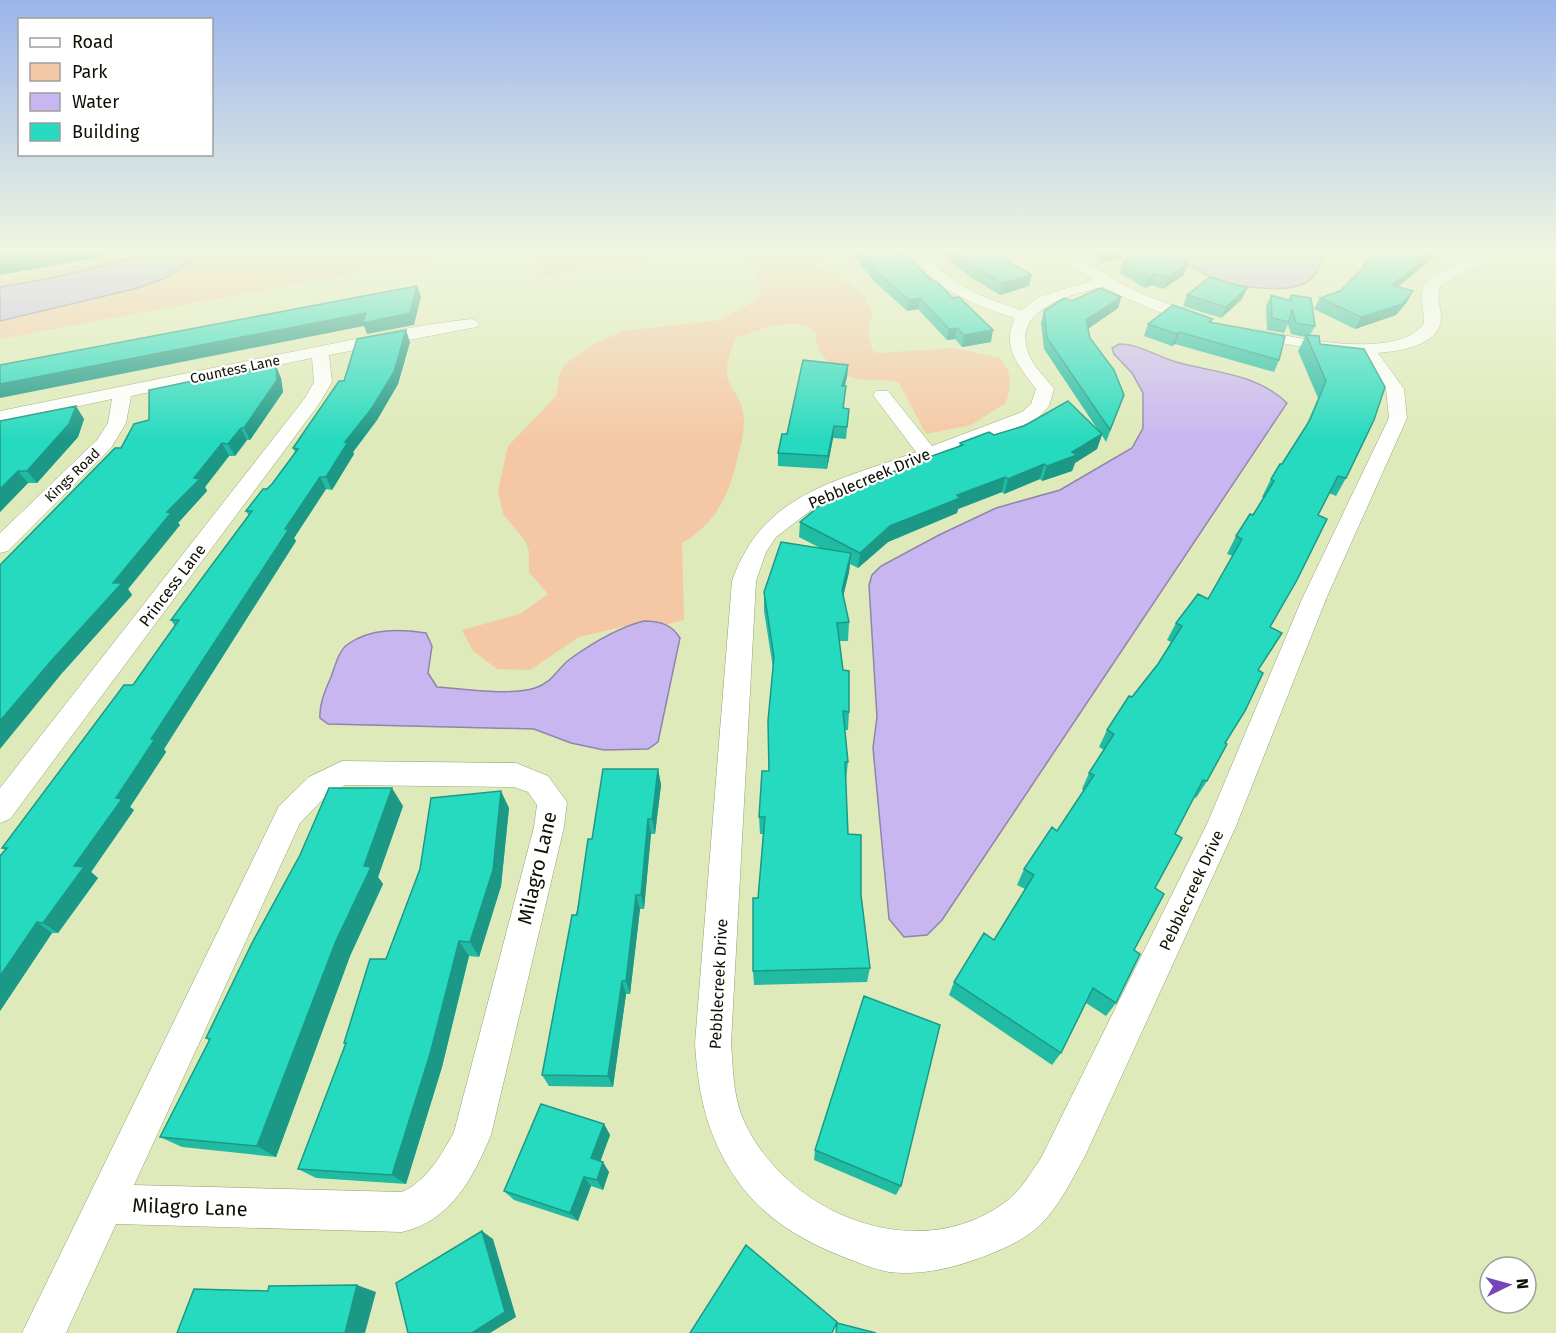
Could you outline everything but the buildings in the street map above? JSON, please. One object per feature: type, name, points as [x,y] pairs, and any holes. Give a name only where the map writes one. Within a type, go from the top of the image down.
[{"type":"street","points":[[1187,315],[1218,325]]},
{"type":"street","points":[[1236,329],[1300,342],[1366,349],[1397,345],[1425,334],[1433,320],[1432,315]]},
{"type":"street","name":"Pebblecreek Drive","points":[[1024,316],[1018,328],[1018,347],[1024,362],[1045,389],[1040,406],[1029,416],[927,453],[812,499],[764,535],[752,553],[744,581],[713,1043],[716,1081],[726,1126],[748,1163],[775,1197],[803,1218],[845,1238],[888,1251],[935,1249],[985,1237],[1020,1216],[1047,1184],[1071,1142],[1221,826],[1314,599],[1398,418],[1401,402],[1394,386],[1366,349]]},
{"type":"street","name":"Countess Lane","points":[[0,417],[437,327],[471,324]]},
{"type":"street","name":"Princess Lane","points":[[0,810],[313,400],[322,382],[320,351]]},
{"type":"street","name":"Kings Road","points":[[0,546],[104,444],[117,423],[123,392]]},
{"type":"street","points":[[882,395],[927,453]]},
{"type":"street","name":"Milagro Lane","points":[[44,1333],[104,1204],[289,815],[303,797],[319,784],[342,773],[516,775],[537,784],[552,802],[549,827],[472,1136],[458,1166],[437,1189],[413,1209],[390,1213],[104,1204]]},
{"type":"green space","points":[[0,315],[127,315],[0,339]]},
{"type":"green space","points":[[729,315],[872,315],[868,329],[872,350],[878,353],[955,348],[1000,358],[1010,379],[1006,403],[971,425],[926,434],[899,383],[866,380],[838,371],[820,350],[815,332],[807,327],[787,324],[765,328],[736,338],[728,362],[727,375],[742,407],[743,435],[732,480],[721,504],[705,525],[682,543],[684,620],[656,627],[630,625],[579,637],[530,670],[497,669],[473,651],[462,630],[520,614],[548,594],[529,572],[529,552],[526,542],[503,514],[498,491],[508,446],[556,396],[559,376],[565,364],[593,344],[623,331],[719,320]]},
{"type":"water","points":[[0,315],[24,315],[0,321]]},
{"type":"water","points":[[1119,344],[1141,348],[1176,362],[1249,380],[1262,385],[1287,403],[942,920],[927,935],[904,937],[889,919],[873,748],[877,717],[869,585],[872,575],[881,566],[939,535],[996,508],[1060,490],[1132,448],[1143,428],[1143,393],[1132,373],[1114,354],[1112,348]]},
{"type":"water","points":[[644,621],[665,625],[680,638],[658,742],[648,749],[604,750],[571,743],[534,729],[328,724],[320,718],[323,698],[339,655],[348,644],[376,632],[426,633],[432,646],[428,673],[437,687],[513,692],[541,686],[565,663],[587,648],[616,632]]}]
